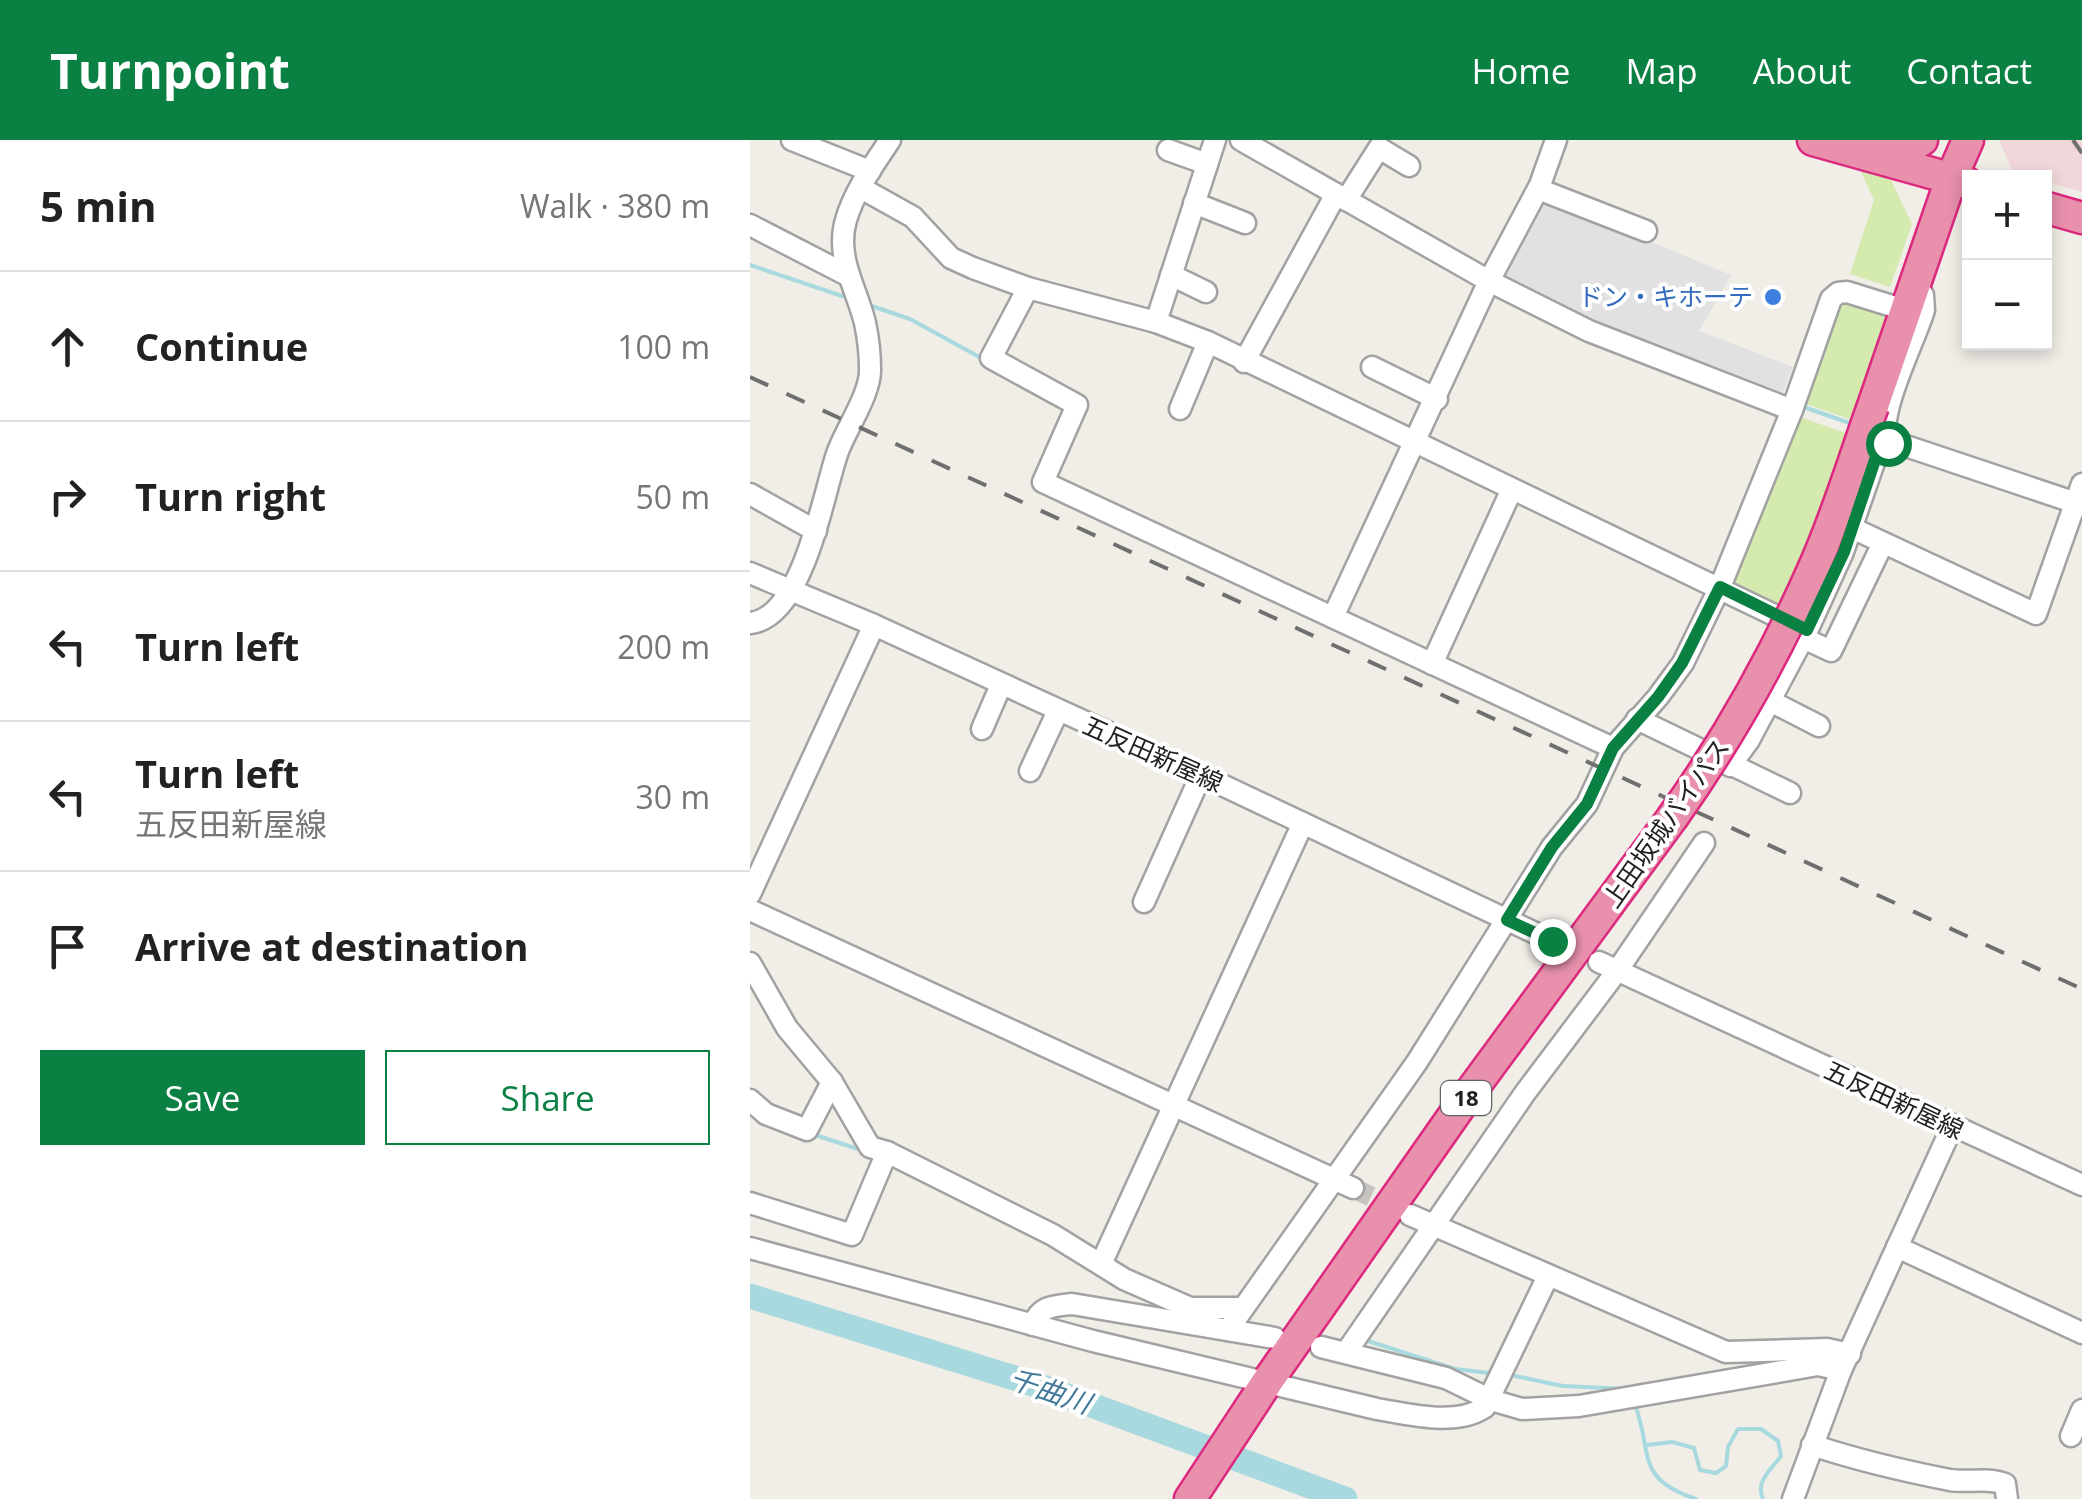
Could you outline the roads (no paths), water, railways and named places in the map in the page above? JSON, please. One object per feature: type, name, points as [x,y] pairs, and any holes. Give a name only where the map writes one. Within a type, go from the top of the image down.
[{"type":"highway","points":[[1813,140],[1960,182]]},
{"type":"highway","points":[[1843,149],[1886,151],[1910,147],[1922,140]]},
{"type":"highway","name":"18","points":[[1960,182],[1968,140]]},
{"type":"highway","name":"上田坂城バイパス","points":[[1190,1499],[1267,1382],[1464,1102],[1672,818],[1738,720],[1816,563],[1960,182]]},
{"type":"highway","points":[[2052,209],[2082,218]]},
{"type":"street","points":[[792,140],[866,180],[912,217],[951,258],[1028,288],[1156,322],[1208,342],[1414,444],[1720,587],[1831,650],[1883,543]]},
{"type":"street","points":[[750,622],[761,622],[790,590],[816,531],[838,452],[871,374],[865,324],[844,265],[845,221],[890,140]]},
{"type":"street","points":[[1156,322],[1214,140]]},
{"type":"street","points":[[1240,140],[1489,282],[1588,331],[1792,410]]},
{"type":"street","points":[[1333,617],[1489,282],[1538,189],[1556,140]]},
{"type":"street","points":[[1244,362],[1341,197],[1379,148],[1409,166]]},
{"type":"street","points":[[1168,150],[1207,164]]},
{"type":"street","points":[[1538,189],[1646,230]]},
{"type":"street","points":[[1194,202],[1245,223]]},
{"type":"street","points":[[750,224],[848,276]]},
{"type":"street","points":[[1171,275],[1206,292]]},
{"type":"street","points":[[1028,288],[991,358],[1078,406],[1043,482],[1613,748]]},
{"type":"street","points":[[1228,1330],[1344,1183],[1552,847],[1587,804],[1613,748],[1682,663],[1720,587],[1792,410],[1830,299],[1838,293],[1914,301],[1886,417],[1884,438],[1888,443]]},
{"type":"street","points":[[1180,409],[1208,342]]},
{"type":"street","points":[[1372,367],[1437,398]]},
{"type":"street","points":[[1730,766],[1805,634],[1852,528],[1878,451],[1888,443],[2080,497],[2036,614],[1852,528]]},
{"type":"street","points":[[1432,664],[1512,488]]},
{"type":"street","points":[[750,494],[816,531]]},
{"type":"street","name":"五反田新屋線","points":[[750,574],[874,625],[1202,775],[1552,941]]},
{"type":"street","points":[[750,894],[874,625]]},
{"type":"street","points":[[982,729],[1001,684]]},
{"type":"street","points":[[1770,701],[1819,726]]},
{"type":"street","points":[[1030,770],[1058,711]]},
{"type":"street","points":[[1638,720],[1790,793]]},
{"type":"street","points":[[1144,902],[1202,775]]},
{"type":"street","points":[[1101,1264],[1303,822]]},
{"type":"street","points":[[1347,1351],[1608,967],[1704,843]]},
{"type":"street","points":[[750,910],[1344,1183]]},
{"type":"street","points":[[750,964],[787,1028],[870,1147],[1052,1235],[1124,1279],[1190,1308],[1242,1308]]},
{"type":"street","name":"五反田新屋線","points":[[1608,967],[1952,1127],[2080,1178]]},
{"type":"street","points":[[750,1100],[766,1114],[807,1130],[829,1086]]},
{"type":"street","points":[[1794,1499],[1845,1362],[1952,1127]]},
{"type":"street","points":[[750,1203],[852,1235],[885,1157]]},
{"type":"street","points":[[1410,1215],[1726,1352],[1826,1349],[1845,1362]]},
{"type":"street","points":[[1897,1247],[2082,1332]]},
{"type":"street","points":[[750,1248],[1033,1325],[1377,1409],[1424,1416],[1476,1413],[1491,1400],[1548,1276]]},
{"type":"street","points":[[1033,1325],[1037,1314],[1046,1307],[1072,1304],[1275,1338]]},
{"type":"street","points":[[1321,1347],[1446,1378],[1491,1400],[1522,1409],[1580,1406],[1845,1362]]},
{"type":"street","points":[[2071,1436],[2082,1410]]},
{"type":"street","points":[[1810,1451],[1969,1499]]},
{"type":"street","points":[[1810,1451],[1954,1481],[1995,1480],[2005,1484],[2007,1499]]},
{"type":"waterway","points":[[750,265],[848,298]]},
{"type":"waterway","points":[[866,304],[910,319],[983,359]]},
{"type":"waterway","points":[[1804,407],[1855,425]]},
{"type":"waterway","points":[[812,1134],[864,1151]]},
{"type":"waterway","name":"千曲川","points":[[750,1296],[1040,1386],[1345,1499]]},
{"type":"waterway","points":[[1368,1341],[1455,1369],[1489,1373]]},
{"type":"waterway","points":[[1515,1376],[1563,1386],[1628,1389]]},
{"type":"waterway","points":[[1634,1402],[1654,1473],[1676,1491],[1696,1499]]},
{"type":"waterway","points":[[1647,1445],[1672,1442],[1694,1448],[1700,1470],[1716,1473],[1726,1466],[1728,1447],[1738,1429],[1761,1429],[1778,1441],[1781,1456],[1763,1481],[1763,1499]]},
{"type":"tunnel","points":[[1353,1188],[1399,1210]]},
{"type":"railway","points":[[2073,140],[2082,153]]},
{"type":"railway","points":[[750,377],[2082,989]]},
{"type":"place","name":"ドン・キホーテ","points":[[1773,297]]}]
